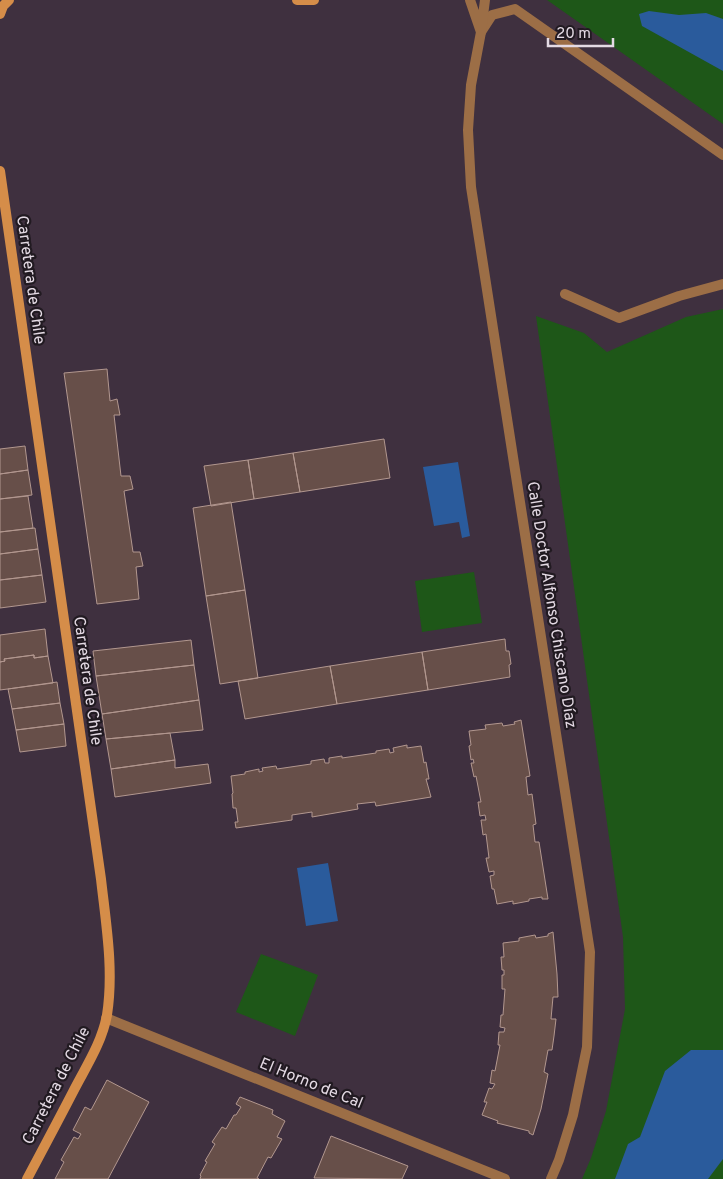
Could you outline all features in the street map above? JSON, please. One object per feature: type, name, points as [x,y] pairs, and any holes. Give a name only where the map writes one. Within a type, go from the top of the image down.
[{"type":"street","points":[[0,14],[3,6],[9,0]]},
{"type":"street","points":[[297,0],[314,0]]},
{"type":"street","name":"Calle Doctor Alfonso Chiscano Díaz","points":[[470,0],[481,32]]},
{"type":"street","name":"Calle Doctor Alfonso Chiscano Díaz","points":[[485,0],[471,84],[468,130],[472,187],[590,952],[587,1046],[573,1115],[559,1160],[550,1179]]},
{"type":"street","points":[[481,32],[492,15],[515,10],[723,155]]},
{"type":"street","name":"Carretera de Chile","points":[[0,171],[104,908],[110,969],[106,1018],[96,1048],[27,1179]]},
{"type":"street","points":[[565,294],[619,318],[679,296],[723,284]]},
{"type":"street","name":"El Horno de Cal","points":[[106,1018],[505,1179]]},
{"type":"green space","points":[[547,0],[723,0],[723,124]]},
{"type":"green space","points":[[723,309],[723,1179],[582,1179],[606,1111],[625,1009],[623,937],[536,316],[584,333],[607,352],[686,317]]},
{"type":"green space","points":[[474,572],[482,623],[422,632],[415,581]]},
{"type":"green space","points":[[261,954],[318,975],[295,1036],[236,1012]]},
{"type":"water","points":[[649,11],[679,15],[706,13],[723,19],[723,71],[642,26],[639,14]]},
{"type":"water","points":[[458,462],[470,536],[462,538],[459,522],[434,526],[423,467]]},
{"type":"water","points":[[328,863],[338,921],[306,926],[297,868]]},
{"type":"water","points":[[691,1050],[723,1050],[723,1159],[708,1179],[615,1179],[628,1144],[640,1137],[665,1071]]},
{"type":"building","points":[[107,369],[110,401],[117,399],[120,415],[114,415],[121,476],[130,476],[133,489],[124,491],[133,552],[140,552],[143,566],[136,567],[139,599],[97,604],[64,373]]},
{"type":"building","points":[[384,439],[390,478],[300,492],[293,453]]},
{"type":"building","points":[[25,446],[28,470],[0,474],[0,449]]},
{"type":"building","points":[[293,453],[300,492],[254,499],[248,460]]},
{"type":"building","points":[[248,460],[254,499],[211,506],[204,466]]},
{"type":"building","points":[[28,470],[32,495],[0,499],[0,474]]},
{"type":"building","points":[[28,496],[33,528],[0,532],[0,499]]},
{"type":"building","points":[[231,502],[245,590],[206,596],[193,508]]},
{"type":"building","points":[[35,528],[38,549],[0,554],[0,532]]},
{"type":"building","points":[[38,549],[42,575],[0,580],[0,554]]},
{"type":"building","points":[[42,575],[46,602],[0,608],[0,580]]},
{"type":"building","points":[[245,590],[258,678],[220,684],[206,596]]},
{"type":"building","points":[[45,629],[48,656],[34,658],[34,655],[4,659],[5,661],[0,662],[0,635]]},
{"type":"building","points":[[505,639],[506,651],[509,651],[511,664],[509,665],[510,677],[428,690],[422,652]]},
{"type":"building","points":[[191,640],[194,665],[96,676],[93,651]]},
{"type":"building","points":[[422,652],[428,690],[337,704],[330,666]]},
{"type":"building","points":[[34,655],[34,658],[48,656],[53,683],[0,690],[0,662],[5,661],[4,659]]},
{"type":"building","points":[[194,665],[199,700],[102,714],[96,676]]},
{"type":"building","points":[[330,666],[337,704],[245,719],[238,681]]},
{"type":"building","points":[[57,682],[60,703],[12,709],[8,689]]},
{"type":"building","points":[[199,700],[203,730],[106,739],[102,714]]},
{"type":"building","points":[[60,703],[64,724],[16,730],[12,709]]},
{"type":"building","points":[[521,720],[530,776],[526,777],[528,795],[532,794],[536,824],[533,825],[535,842],[539,842],[548,899],[542,899],[542,897],[513,904],[513,901],[497,904],[490,876],[494,875],[494,871],[489,872],[486,858],[489,858],[486,834],[483,835],[481,820],[486,820],[485,815],[480,816],[478,802],[481,802],[476,776],[474,777],[471,763],[474,763],[473,759],[471,760],[469,731],[486,729],[485,725],[502,723],[503,726],[515,724],[514,722]]},
{"type":"building","points":[[64,724],[66,746],[20,752],[16,730]]},
{"type":"building","points":[[170,733],[175,760],[111,769],[106,739]]},
{"type":"building","points":[[407,745],[407,748],[421,746],[424,763],[426,762],[429,779],[426,779],[431,797],[376,806],[375,802],[357,804],[358,809],[312,817],[312,812],[292,815],[292,820],[236,828],[235,822],[238,822],[236,808],[233,808],[231,776],[259,769],[259,772],[263,771],[262,768],[276,766],[277,769],[311,764],[311,761],[324,759],[325,763],[329,763],[329,758],[376,753],[376,751],[389,749],[390,753],[394,752],[393,748]]},
{"type":"building","points":[[175,760],[175,768],[208,764],[211,783],[115,797],[111,769]]},
{"type":"building","points":[[553,932],[558,997],[553,997],[551,1019],[556,1019],[552,1050],[548,1050],[544,1072],[548,1074],[541,1109],[533,1135],[529,1131],[497,1123],[498,1121],[482,1115],[487,1102],[484,1102],[489,1088],[492,1089],[495,1084],[490,1083],[492,1070],[495,1071],[500,1045],[498,1045],[499,1032],[504,1032],[505,1028],[500,1027],[505,989],[502,989],[504,970],[502,970],[501,957],[504,957],[503,943],[519,941],[519,938],[535,935],[536,938],[548,936],[548,934]]},
{"type":"building","points":[[107,1080],[149,1102],[108,1179],[55,1179],[64,1162],[61,1160],[74,1137],[78,1139],[81,1134],[73,1130],[85,1107],[91,1110]]},
{"type":"building","points":[[240,1097],[273,1110],[272,1114],[285,1121],[277,1137],[282,1139],[271,1158],[268,1157],[257,1178],[259,1179],[200,1179],[200,1175],[207,1162],[205,1161],[215,1144],[212,1142],[222,1127],[226,1129],[241,1107],[236,1104]]},
{"type":"building","points":[[331,1136],[408,1166],[402,1179],[314,1178]]}]
